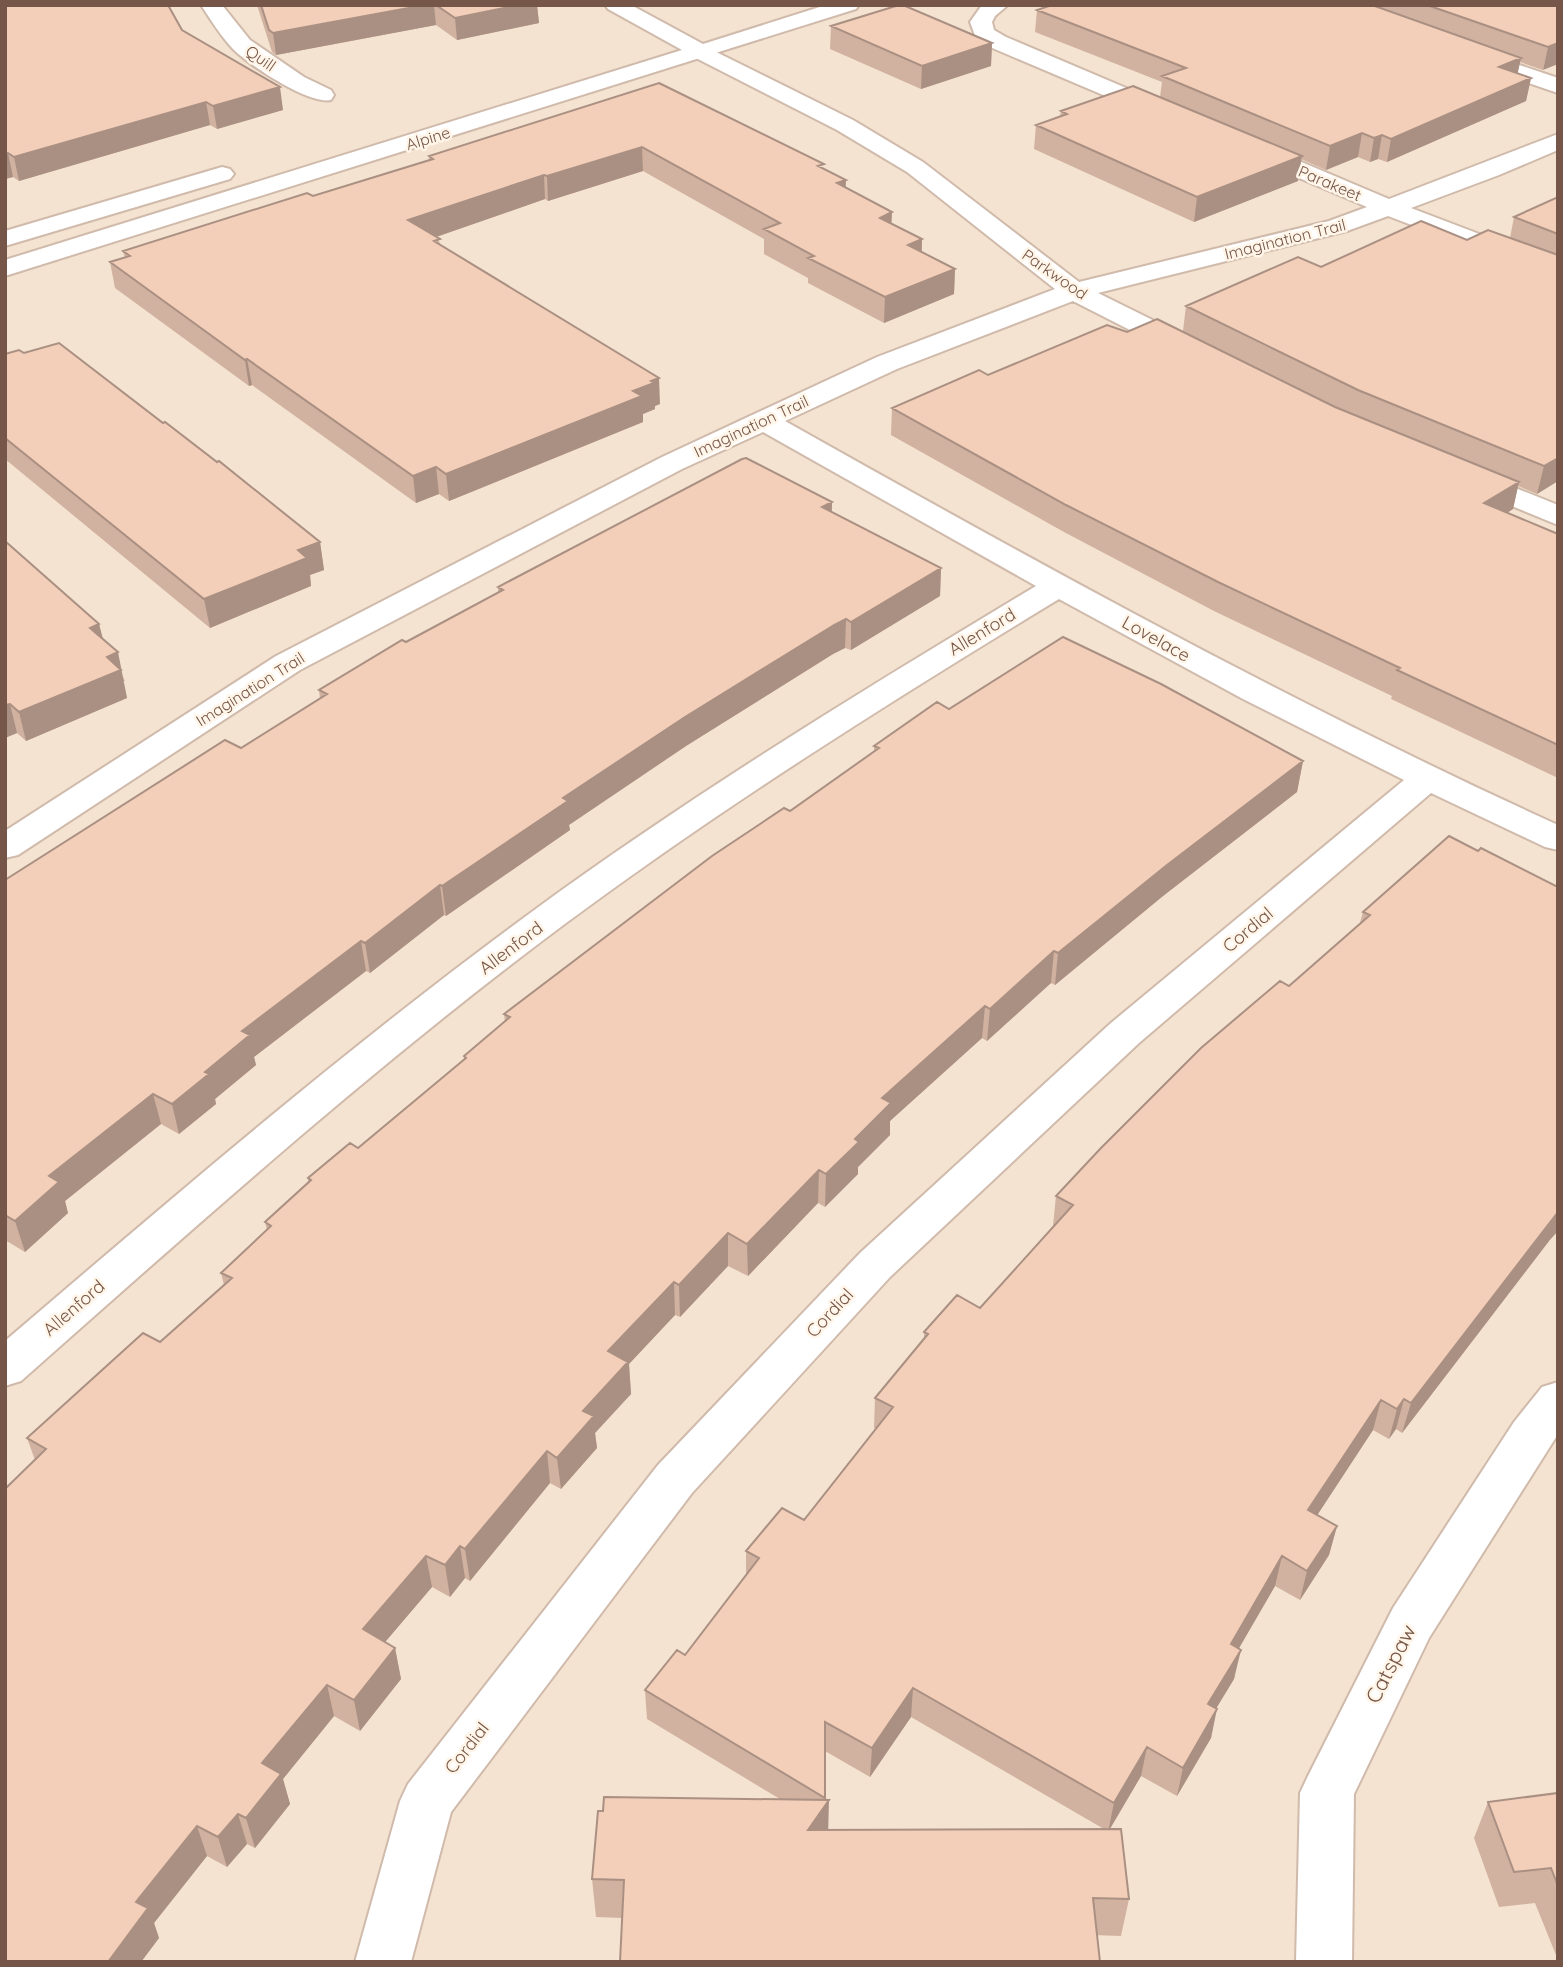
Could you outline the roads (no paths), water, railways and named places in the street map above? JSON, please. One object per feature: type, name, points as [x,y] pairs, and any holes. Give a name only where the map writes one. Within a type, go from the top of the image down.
[{"type":"street","name":"Quill","points":[[211,5],[242,45],[296,82],[323,95]]},
{"type":"street","name":"Parkwood","points":[[615,5],[673,38],[845,125],[915,167],[1074,291],[1217,362]]},
{"type":"street","points":[[500,90],[780,5]]},
{"type":"street","name":"Alpine","points":[[5,268],[849,5]]},
{"type":"street","points":[[998,5],[986,12],[981,22],[985,33],[998,42],[1188,123]]},
{"type":"street","points":[[1445,46],[1558,86]]},
{"type":"street","name":"Parakeet","points":[[1226,139],[1390,208],[1558,273]]},
{"type":"street","name":"Imagination Trail","points":[[5,847],[288,663],[648,475],[887,363],[1074,291],[1338,226],[1558,141]]},
{"type":"street","points":[[5,239],[246,166]]},
{"type":"street","name":"Lovelace","points":[[764,420],[1179,652],[1426,780],[1558,839]]},
{"type":"street","points":[[1445,468],[1558,516]]},
{"type":"street","name":"Allenford","points":[[5,1368],[278,1130],[437,1003],[629,860],[855,709],[1060,585]]},
{"type":"street","name":"Cordial","points":[[383,1962],[427,1801],[675,1479],[875,1265],[1125,1033],[1426,780]]},
{"type":"street","name":"Catspaw","points":[[1324,1962],[1327,1793],[1411,1623],[1530,1435],[1558,1400]]}]
